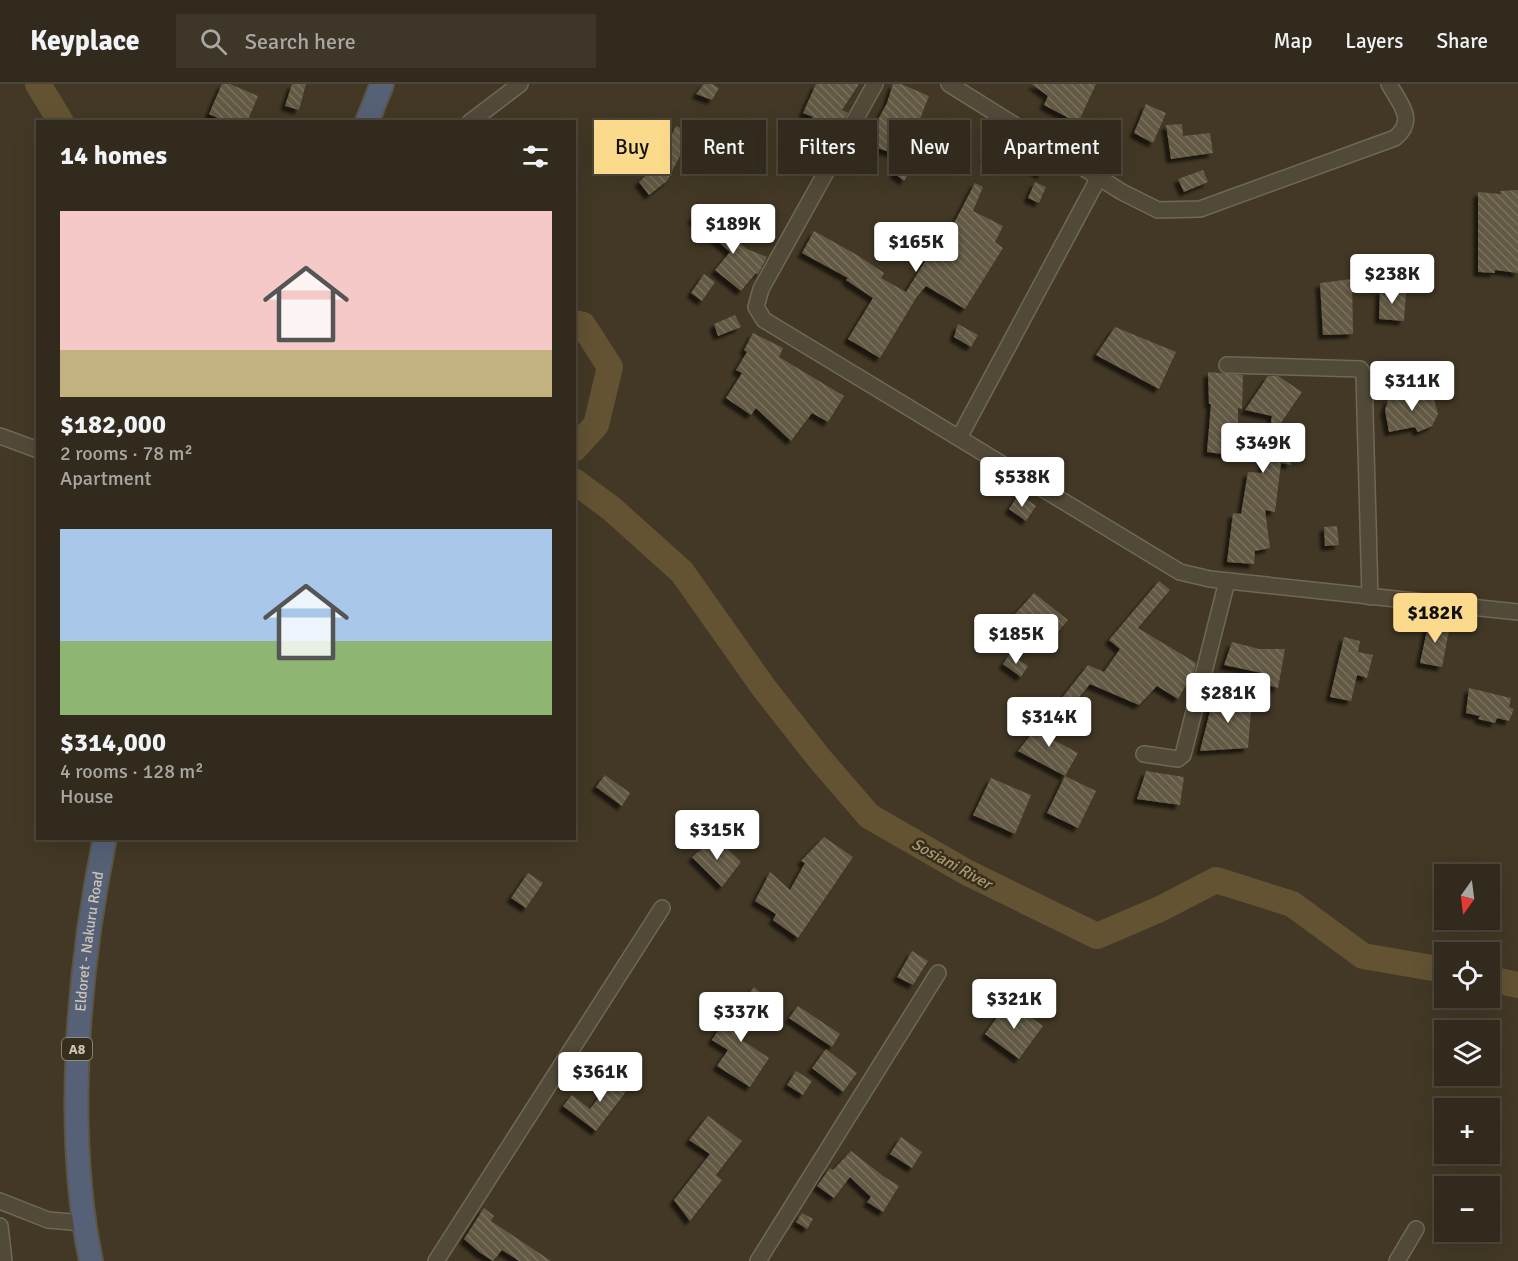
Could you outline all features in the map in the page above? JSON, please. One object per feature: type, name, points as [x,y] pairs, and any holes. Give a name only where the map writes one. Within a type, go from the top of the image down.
[{"type":"highway","points":[[368,120],[382,84]]},
{"type":"highway","name":"Eldoret - Nakuru Road","points":[[93,1259],[84,1223],[77,1123],[77,1050],[98,872],[105,840]]},
{"type":"street","points":[[473,120],[520,84]]},
{"type":"street","points":[[875,84],[757,299],[756,307],[770,325],[1180,572],[1227,581],[1517,611]]},
{"type":"street","points":[[949,84],[1122,192],[1158,210],[1200,209],[1395,138],[1403,131],[1407,121],[1389,84]]},
{"type":"street","points":[[959,438],[1100,177]]},
{"type":"street","points":[[1227,365],[1360,369],[1364,375],[1370,597]]},
{"type":"street","points":[[0,436],[36,449]]},
{"type":"street","points":[[1144,754],[1178,759],[1183,755],[1227,581]]},
{"type":"street","points":[[436,1261],[662,908]]},
{"type":"street","points":[[758,1261],[938,973]]},
{"type":"street","points":[[0,1201],[48,1220],[84,1223]]},
{"type":"street","points":[[0,1212],[24,1211]]},
{"type":"street","points":[[0,1226],[4,1261]]},
{"type":"street","points":[[1397,1261],[1416,1229]]},
{"type":"building","points":[[222,84],[230,84],[258,96],[248,120],[222,120],[209,114]]},
{"type":"building","points":[[292,84],[306,84],[299,110],[285,106]]},
{"type":"building","points":[[704,84],[712,84],[719,88],[712,100],[696,94]]},
{"type":"building","points":[[816,84],[859,84],[842,110],[848,113],[844,120],[811,120],[813,117],[803,113]]},
{"type":"building","points":[[893,84],[901,84],[929,96],[920,120],[889,120],[889,152],[877,148],[877,122],[887,103]]},
{"type":"building","points":[[1032,84],[1096,84],[1079,120],[1072,120],[1044,105],[1048,96]]},
{"type":"building","points":[[1146,104],[1166,113],[1153,143],[1134,133]]},
{"type":"building","points":[[1182,124],[1183,136],[1210,133],[1213,153],[1171,159],[1166,125]]},
{"type":"building","points":[[676,126],[682,129],[682,152],[667,181],[649,195],[639,182],[648,174],[670,174],[670,138]]},
{"type":"building","points":[[1203,170],[1208,182],[1184,192],[1178,179]]},
{"type":"building","points":[[895,174],[908,174],[904,181]]},
{"type":"building","points":[[1035,182],[1046,187],[1039,203],[1028,198]]},
{"type":"building","points":[[975,183],[983,187],[973,211],[1003,226],[995,242],[1003,248],[965,309],[926,286],[916,298],[880,358],[848,339],[873,298],[846,280],[848,278],[802,253],[814,231],[857,255],[884,273],[881,278],[906,292],[949,223],[953,225]]},
{"type":"building","points":[[1518,190],[1518,273],[1495,270],[1495,273],[1478,272],[1478,192],[1501,194],[1500,191]]},
{"type":"building","points":[[700,210],[747,249],[767,257],[758,274],[756,273],[741,291],[715,270],[730,252],[692,219]]},
{"type":"building","points":[[704,274],[715,282],[702,301],[691,293]]},
{"type":"building","points":[[1352,279],[1353,334],[1323,335],[1320,283]]},
{"type":"building","points":[[1380,290],[1406,292],[1404,321],[1379,319]]},
{"type":"building","points":[[735,315],[741,327],[718,336],[714,324]]},
{"type":"building","points":[[958,324],[978,335],[971,347],[954,337]]},
{"type":"building","points":[[1115,327],[1176,352],[1159,389],[1096,355]]},
{"type":"building","points":[[753,333],[783,348],[779,357],[844,396],[828,422],[812,413],[791,441],[756,408],[751,415],[726,398],[742,373],[736,370],[747,352],[744,350]]},
{"type":"building","points":[[1208,372],[1243,375],[1242,409],[1238,408],[1238,456],[1207,452],[1211,404],[1209,404]]},
{"type":"building","points":[[1268,376],[1278,376],[1302,392],[1272,436],[1291,442],[1291,465],[1281,463],[1275,512],[1265,510],[1270,548],[1255,551],[1254,564],[1227,562],[1233,513],[1241,514],[1248,472],[1262,473],[1272,416],[1245,410]]},
{"type":"building","points":[[1431,389],[1438,414],[1432,426],[1418,432],[1415,427],[1389,432],[1385,410],[1388,400]]},
{"type":"building","points":[[1019,494],[1036,506],[1026,521],[1009,509]]},
{"type":"building","points":[[1337,526],[1339,545],[1325,546],[1324,527]]},
{"type":"building","points":[[1159,581],[1170,590],[1138,628],[1196,663],[1194,672],[1178,699],[1157,686],[1139,705],[1090,684],[1072,706],[1062,698],[1088,665],[1104,672],[1120,649],[1109,640]]},
{"type":"building","points":[[1034,593],[1068,620],[1051,640],[1015,614]]},
{"type":"building","points":[[1429,621],[1450,625],[1442,667],[1420,663]]},
{"type":"building","points":[[1344,637],[1360,641],[1358,652],[1373,655],[1367,678],[1357,675],[1351,701],[1330,697]]},
{"type":"building","points":[[1232,642],[1259,649],[1285,649],[1278,688],[1260,683],[1262,673],[1224,665]]},
{"type":"building","points":[[1010,654],[1028,666],[1021,677],[1003,664]]},
{"type":"building","points":[[1469,688],[1511,698],[1509,707],[1514,709],[1509,721],[1497,718],[1495,723],[1466,713]]},
{"type":"building","points":[[1214,695],[1252,698],[1248,748],[1200,751]]},
{"type":"building","points":[[1048,713],[1061,720],[1046,736],[1078,753],[1065,776],[1018,751]]},
{"type":"building","points":[[1146,771],[1184,777],[1180,805],[1137,799]]},
{"type":"building","points":[[605,775],[630,793],[622,806],[596,787]]},
{"type":"building","points":[[1065,776],[1096,791],[1078,828],[1047,813]]},
{"type":"building","points":[[991,778],[1031,795],[1015,834],[973,815]]},
{"type":"building","points":[[715,837],[741,862],[722,887],[692,857]]},
{"type":"building","points":[[824,837],[853,857],[798,938],[773,920],[776,914],[755,901],[770,872],[790,890],[805,863],[801,861]]},
{"type":"building","points":[[528,873],[543,883],[526,908],[511,898]]},
{"type":"building","points":[[912,951],[928,961],[913,985],[897,977]]},
{"type":"building","points":[[754,987],[765,996],[736,1036],[769,1058],[750,1087],[717,1066],[728,1050],[712,1040],[728,1014],[732,1017]]},
{"type":"building","points":[[1009,1001],[1043,1026],[1019,1059],[985,1034]]},
{"type":"building","points":[[798,1006],[840,1034],[832,1047],[789,1018]]},
{"type":"building","points":[[826,1049],[857,1073],[843,1092],[812,1068]]},
{"type":"building","points":[[796,1071],[812,1081],[803,1095],[787,1085]]},
{"type":"building","points":[[618,1072],[632,1084],[596,1131],[563,1106],[572,1095],[590,1109]]},
{"type":"building","points":[[708,1116],[742,1141],[716,1175],[722,1180],[690,1221],[674,1200],[710,1154],[689,1140]]},
{"type":"building","points":[[901,1137],[922,1152],[912,1168],[890,1154]]},
{"type":"building","points":[[851,1151],[899,1186],[883,1212],[867,1202],[871,1197],[850,1177],[834,1198],[817,1186],[830,1168],[833,1170]]},
{"type":"building","points":[[484,1208],[494,1216],[491,1221],[551,1261],[519,1261],[502,1250],[493,1261],[479,1252],[464,1239]]},
{"type":"building","points":[[802,1213],[813,1219],[807,1229],[796,1222]]},
{"type":"waterway","name":"Sosiani River","points":[[38,84],[60,120]]},
{"type":"waterway","name":"Sosiani River","points":[[576,323],[583,325],[610,367],[596,425],[576,447]]},
{"type":"waterway","name":"Sosiani River","points":[[576,482],[612,509],[682,572],[764,688],[819,758],[869,816],[966,872],[1097,936],[1160,909],[1216,880],[1292,904],[1363,956],[1434,968]]},
{"type":"waterway","name":"Sosiani River","points":[[1500,981],[1518,985]]}]
